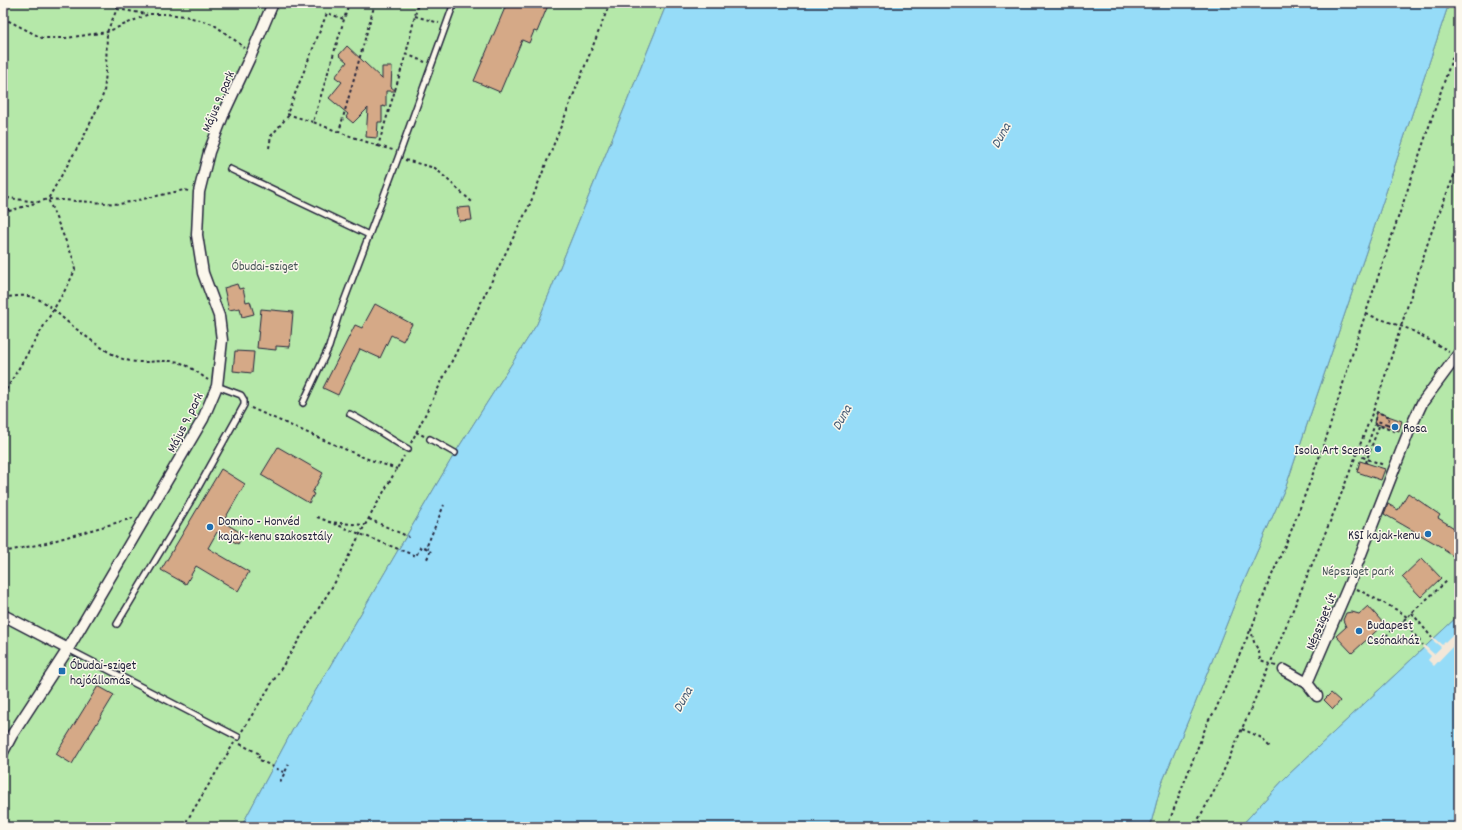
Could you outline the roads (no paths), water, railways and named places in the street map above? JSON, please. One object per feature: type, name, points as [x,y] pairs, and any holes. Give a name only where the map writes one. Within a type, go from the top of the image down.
[{"type":"street","name":"Május 9. park","points":[[3,752],[12,735],[68,649],[203,419],[217,386],[221,334],[219,316],[203,273],[197,235],[199,192],[212,145],[224,113],[273,3]]},
{"type":"street","name":"Népsziget út","points":[[1307,683],[1349,585],[1409,431],[1422,403],[1458,354]]},
{"type":"street","points":[[3,615],[68,649]]},
{"type":"street","points":[[1284,670],[1307,683],[1317,696]]},
{"type":"lane","points":[[302,403],[329,347],[338,317],[454,3]]},
{"type":"lane","points":[[230,169],[369,235]]},
{"type":"lane","points":[[117,624],[189,504],[244,405],[244,400],[241,395],[217,386]]},
{"type":"lane","points":[[350,414],[364,421],[371,427],[408,449]]},
{"type":"lane","points":[[430,439],[455,453]]},
{"type":"lane","points":[[68,649],[238,737]]},
{"type":"water","name":"Duna","points":[[667,3],[1449,3],[1286,486],[1240,590],[1161,785],[1150,827],[241,827],[292,731],[455,453],[537,324]]},
{"type":"water","points":[[1459,615],[1459,827],[1240,827],[1286,777]]},
{"type":"place","name":"Rosa","points":[[1395,427]]},
{"type":"place","name":"Isola Art Scene","points":[[1378,449]]},
{"type":"place","name":"Domino - Honvéd kajak-kenu szakosztály","points":[[210,527]]},
{"type":"place","name":"KSI kajak-kenu","points":[[1428,534]]},
{"type":"place","name":"Budapest Csónakház","points":[[1359,631]]},
{"type":"place","name":"Óbudai-sziget hajóállomás","points":[[62,671]]},
{"type":"park label","name":"Óbudai-sziget","points":[[265,265]]},
{"type":"park label","name":"Népsziget park","points":[[1358,570]]}]
